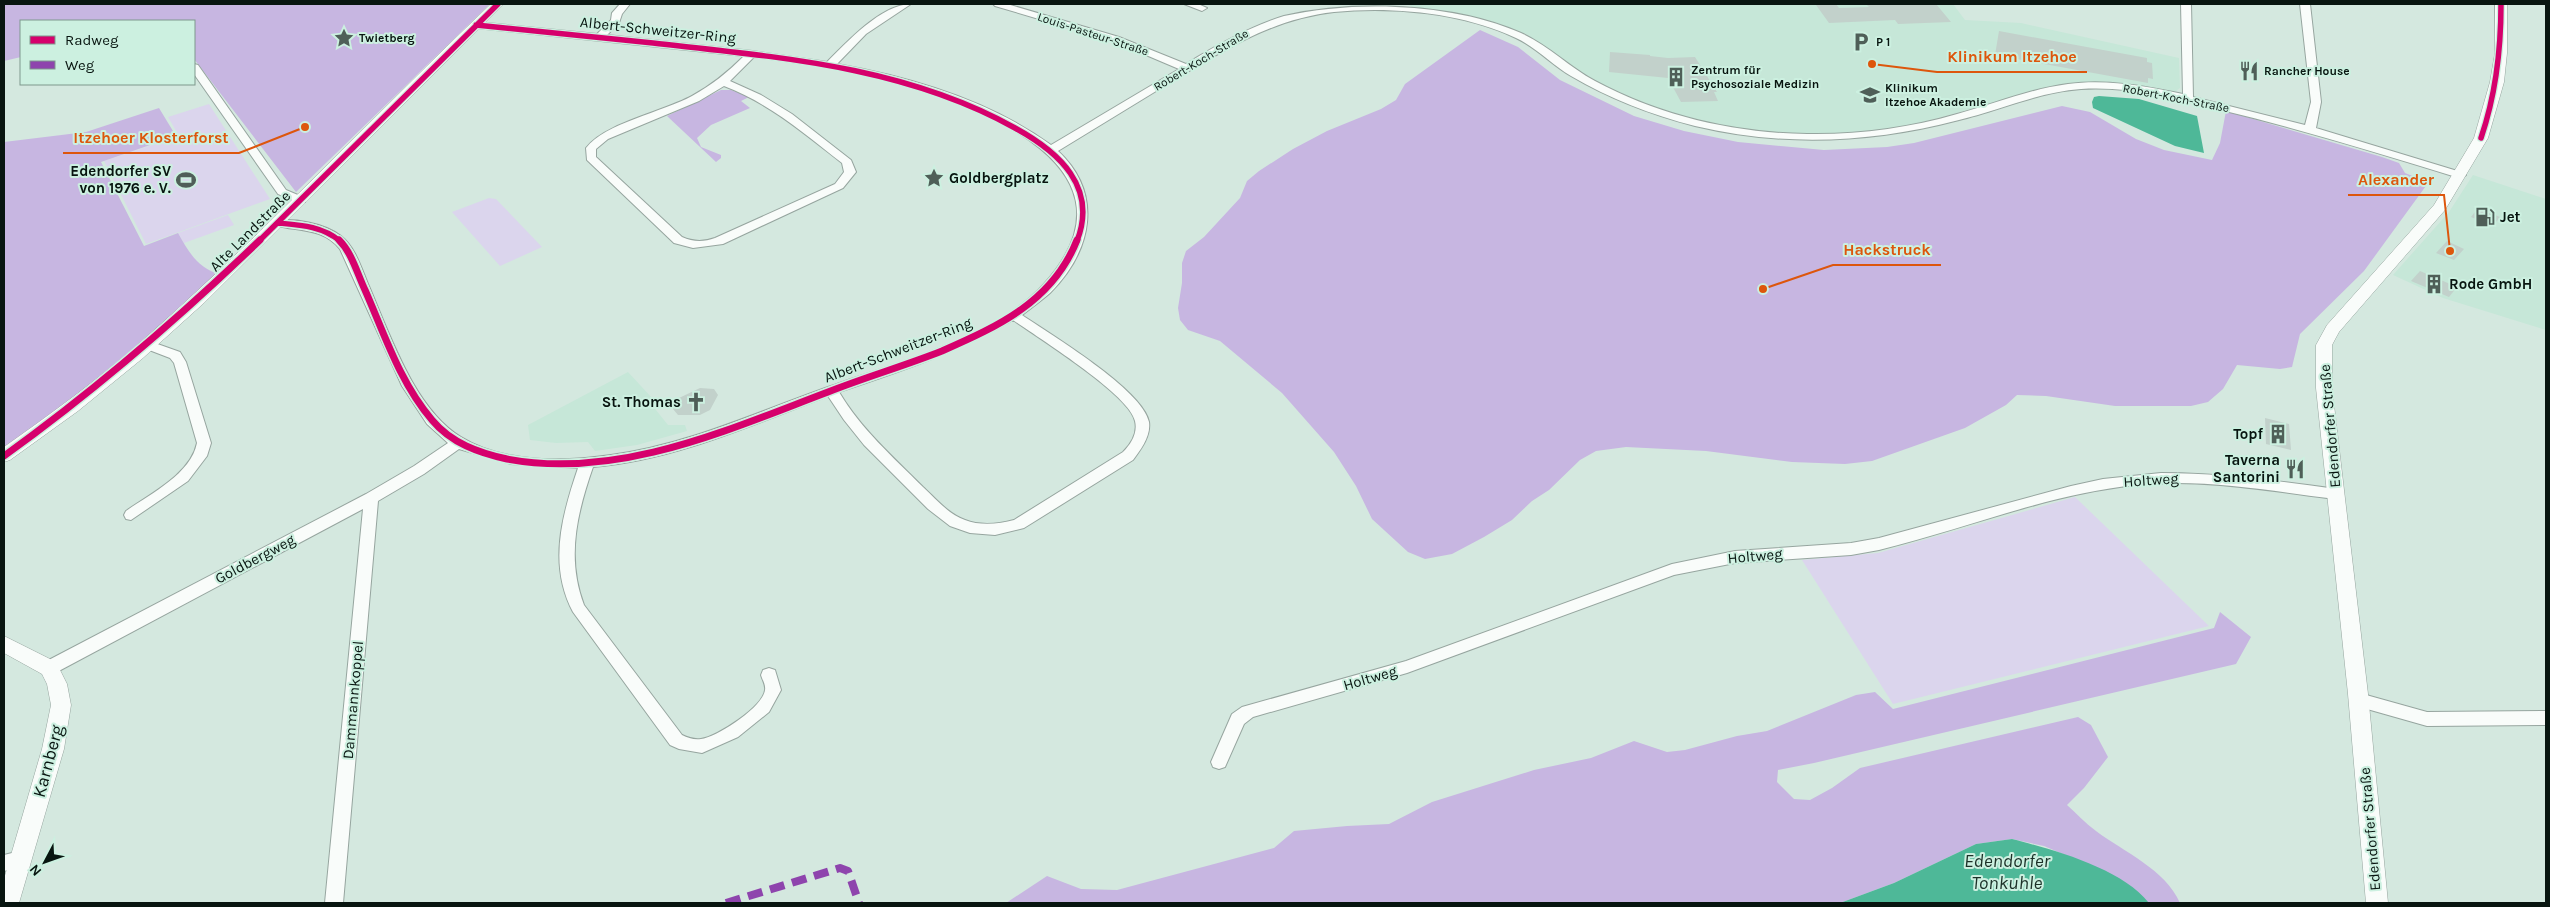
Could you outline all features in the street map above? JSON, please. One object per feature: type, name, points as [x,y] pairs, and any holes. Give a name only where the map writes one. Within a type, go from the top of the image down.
[{"type":"street","name":"Alte Landstraße","points":[[4,456],[51,422],[149,345],[202,298],[498,4]]},
{"type":"street","points":[[600,37],[616,21],[617,12],[625,4]]},
{"type":"street","points":[[830,65],[863,32],[906,4]]},
{"type":"street","name":"Louis-Pasteur-Straße","points":[[998,4],[1116,39],[1186,68]]},
{"type":"street","points":[[1189,4],[1202,8]]},
{"type":"street","points":[[2186,4],[2188,98]]},
{"type":"street","points":[[2305,4],[2316,102],[2310,129]]},
{"type":"street","name":"Edendorfer Straße","points":[[2377,903],[2359,700],[2324,388],[2326,340],[2440,207],[2482,136],[2497,82],[2500,53],[2501,4]]},
{"type":"street","name":"Robert-Koch-Straße","points":[[1051,150],[1238,37],[1273,22],[1329,10],[1371,6],[1443,15],[1495,27],[1534,44],[1575,74],[1625,99],[1688,121],[1742,132],[1812,138],[1878,135],[1926,126],[2050,92],[2082,86],[2137,89],[2188,98],[2310,129],[2460,175]]},
{"type":"street","name":"Albert-Schweitzer-Ring","points":[[278,223],[316,229],[338,238],[363,286],[411,392],[433,423],[458,442],[523,461],[558,464],[587,463],[640,454],[701,438],[932,354],[976,336],[1014,315],[1042,293],[1061,271],[1076,249],[1082,229],[1083,207],[1078,187],[1068,170],[1051,150],[1023,132],[964,102],[922,86],[830,65],[752,54],[600,37],[476,26]]},
{"type":"street","points":[[723,82],[754,94],[771,104],[847,162],[850,172],[839,186],[719,241],[704,245],[687,244],[678,240],[591,158],[590,151],[596,142],[604,137],[691,101],[723,82],[752,54]]},
{"type":"street","name":"Alte Landstraße","points":[[195,68],[282,192],[301,200]]},
{"type":"street","points":[[831,390],[844,412],[869,441],[945,516],[966,526],[982,529],[999,529],[1019,524],[1128,456],[1140,439],[1142,427],[1140,415],[1121,394],[1014,315]]},
{"type":"street","points":[[131,515],[183,477],[198,460],[204,444],[180,362],[175,355],[149,345]]},
{"type":"street","name":"Goldbergweg","points":[[48,668],[371,498],[458,442]]},
{"type":"street","points":[[587,463],[568,528],[565,556],[568,586],[578,608],[676,740],[693,746],[703,746],[714,742],[755,716],[766,704],[773,689],[769,675]]},
{"type":"street","name":"Holtweg","points":[[1219,762],[1238,719],[1248,712],[1408,667],[1679,568],[1735,557],[1851,549],[1879,544],[2079,489],[2135,480],[2218,479],[2336,494]]},
{"type":"street","name":"Dammannkoppel","points":[[334,903],[371,498]]},
{"type":"street","points":[[4,644],[33,658],[48,668]]},
{"type":"street","name":"Karnberg","points":[[8,903],[12,861],[54,749],[60,718],[59,693],[48,668]]},
{"type":"street","points":[[2359,700],[2427,720],[2546,718]]},
{"type":"shaded area","points":[[4,4],[490,4],[296,192],[195,60],[195,20],[20,20],[20,57],[4,61]]},
{"type":"shaded area","points":[[1407,4],[1953,4],[1965,20],[2021,23],[2179,58],[2180,88],[2176,91],[2165,91],[2119,83],[2079,83],[2054,87],[1889,131],[1828,134],[1766,132],[1731,128],[1656,109],[1608,89],[1557,59],[1544,46],[1526,34],[1496,23],[1414,8]]},
{"type":"shaded area","points":[[1480,30],[1518,47],[1560,80],[1634,116],[1684,131],[1738,142],[1824,150],[1887,147],[1914,143],[2062,106],[2090,112],[2136,139],[2164,150],[2212,160],[2220,143],[2226,111],[2382,157],[2399,163],[2405,173],[2431,179],[2364,271],[2300,334],[2292,367],[2280,369],[2237,365],[2223,389],[2208,402],[2191,406],[2115,406],[2046,396],[2017,395],[2006,405],[1965,428],[1872,461],[1845,464],[1792,462],[1706,451],[1626,447],[1596,451],[1580,460],[1549,490],[1532,501],[1512,520],[1452,554],[1425,559],[1408,552],[1372,519],[1356,486],[1334,452],[1282,393],[1220,341],[1188,330],[1180,320],[1178,308],[1182,283],[1182,263],[1186,251],[1204,237],[1240,198],[1247,181],[1259,171],[1293,149],[1327,131],[1381,109],[1396,100],[1405,84]]},
{"type":"shaded area","points":[[721,90],[731,90],[749,97],[741,101],[750,108],[711,125],[697,138],[701,147],[721,155],[721,158],[716,162],[667,116]]},
{"type":"shaded area","name":"Edendorfer SV von 1976 e. V.","points":[[209,104],[270,199],[146,244],[104,161],[179,136],[168,117]]},
{"type":"shaded area","points":[[159,108],[176,136],[101,162],[144,246],[178,233],[186,247],[200,264],[221,275],[55,414],[4,449],[4,142],[86,132]]},
{"type":"shaded area","points":[[2473,175],[2546,199],[2546,330],[2443,298],[2393,275],[2449,212]]},
{"type":"shaded area","points":[[489,198],[496,199],[542,247],[500,266],[452,212]]},
{"type":"shaded area","points":[[228,215],[234,225],[184,243],[178,233]]},
{"type":"shaded area","points":[[628,372],[653,399],[652,405],[668,425],[685,425],[687,431],[637,445],[595,451],[588,442],[556,443],[530,440],[528,425]]},
{"type":"shaded area","points":[[2075,497],[2209,626],[1893,704],[1802,560],[1878,553]]},
{"type":"shaded area","points":[[2220,612],[2251,637],[2236,664],[1778,770],[1777,782],[1794,799],[1810,800],[1832,788],[1860,768],[2078,717],[2091,725],[2108,757],[2084,788],[2067,805],[2096,831],[2154,871],[2173,891],[2180,903],[2149,903],[2110,874],[2044,846],[2012,839],[1976,844],[1894,883],[1840,903],[1006,903],[1047,876],[1081,889],[1117,890],[1274,848],[1294,831],[1389,824],[1432,802],[1534,770],[1591,758],[1634,741],[1667,752],[1685,750],[1737,736],[1767,731],[1856,695],[1875,692],[1893,709],[2214,628]]},
{"type":"water","points":[[2094,97],[2139,99],[2197,116],[2204,153],[2175,146],[2093,108],[2092,102]]},
{"type":"water","name":"Edendorfer Tonkuhle","points":[[2012,839],[2066,855],[2104,870],[2137,891],[2149,903],[1840,903],[1894,883],[1976,844]]},
{"type":"building","points":[[1836,4],[1839,8],[1869,7],[1866,4],[1936,4],[1951,22],[1898,24],[1895,20],[1829,23],[1816,5]]},
{"type":"building","points":[[1999,31],[2147,58],[2147,62],[2152,63],[2153,79],[2148,78],[2148,83],[1995,55]]},
{"type":"building","name":"Zentrum für Psychosoziale Medizin","points":[[1610,52],[1668,58],[1695,57],[1717,92],[1714,92],[1718,101],[1681,102],[1668,78],[1609,72]]},
{"type":"building","name":"Jet","points":[[2478,208],[2500,217],[2493,226],[2471,217]]},
{"type":"building","points":[[2447,241],[2464,249],[2454,260],[2436,253]]},
{"type":"building","name":"Rode GmbH","points":[[2420,271],[2457,287],[2449,297],[2411,281]]},
{"type":"building","name":"St. Thomas","points":[[700,388],[714,389],[718,395],[710,410],[700,415],[678,415],[673,409],[679,398]]},
{"type":"building","name":"Topf","points":[[2265,418],[2289,424],[2291,450],[2266,444]]},
{"type":"marked path","points":[[726,903],[840,868],[848,871],[859,903]]},
{"type":"cycle path","points":[[4,456],[72,407],[137,354],[200,298],[498,4]]},
{"type":"cycle path","points":[[2481,138],[2495,89],[2501,4]]},
{"type":"cycle path","points":[[278,223],[322,230],[335,237],[345,247],[408,386],[432,421],[446,434],[465,446],[499,457],[533,462],[572,463],[611,460],[650,453],[688,443],[903,366],[980,334],[1015,314],[1045,290],[1068,262],[1081,230],[1083,211],[1080,193],[1067,167],[1049,148],[1005,122],[968,104],[931,90],[854,70],[775,57],[476,25]]},
{"type":"place","name":"Twietberg","points":[[344,38]]},
{"type":"place","name":"P 1","points":[[1861,42]]},
{"type":"place","name":"Klinikum Itzehoe","points":[[1872,64]]},
{"type":"place","name":"Rancher House","points":[[2249,71]]},
{"type":"place","name":"Zentrum für Psychosoziale Medizin","points":[[1676,77]]},
{"type":"place","name":"Klinikum Itzehoe Akademie","points":[[1870,95]]},
{"type":"place","name":"Itzehoer Klosterforst","points":[[305,127]]},
{"type":"place","name":"Goldbergplatz","points":[[934,178]]},
{"type":"place","name":"Edendorfer SV von 1976 e. V.","points":[[186,180]]},
{"type":"place","name":"Jet","points":[[2485,217]]},
{"type":"place","name":"Alexander","points":[[2450,251]]},
{"type":"place","name":"Rode GmbH","points":[[2434,284]]},
{"type":"place","name":"Hackstruck","points":[[1763,289]]},
{"type":"place","name":"St. Thomas","points":[[696,402]]},
{"type":"place","name":"Topf","points":[[2278,434]]},
{"type":"place","name":"Taverna Santorini","points":[[2295,469]]}]
